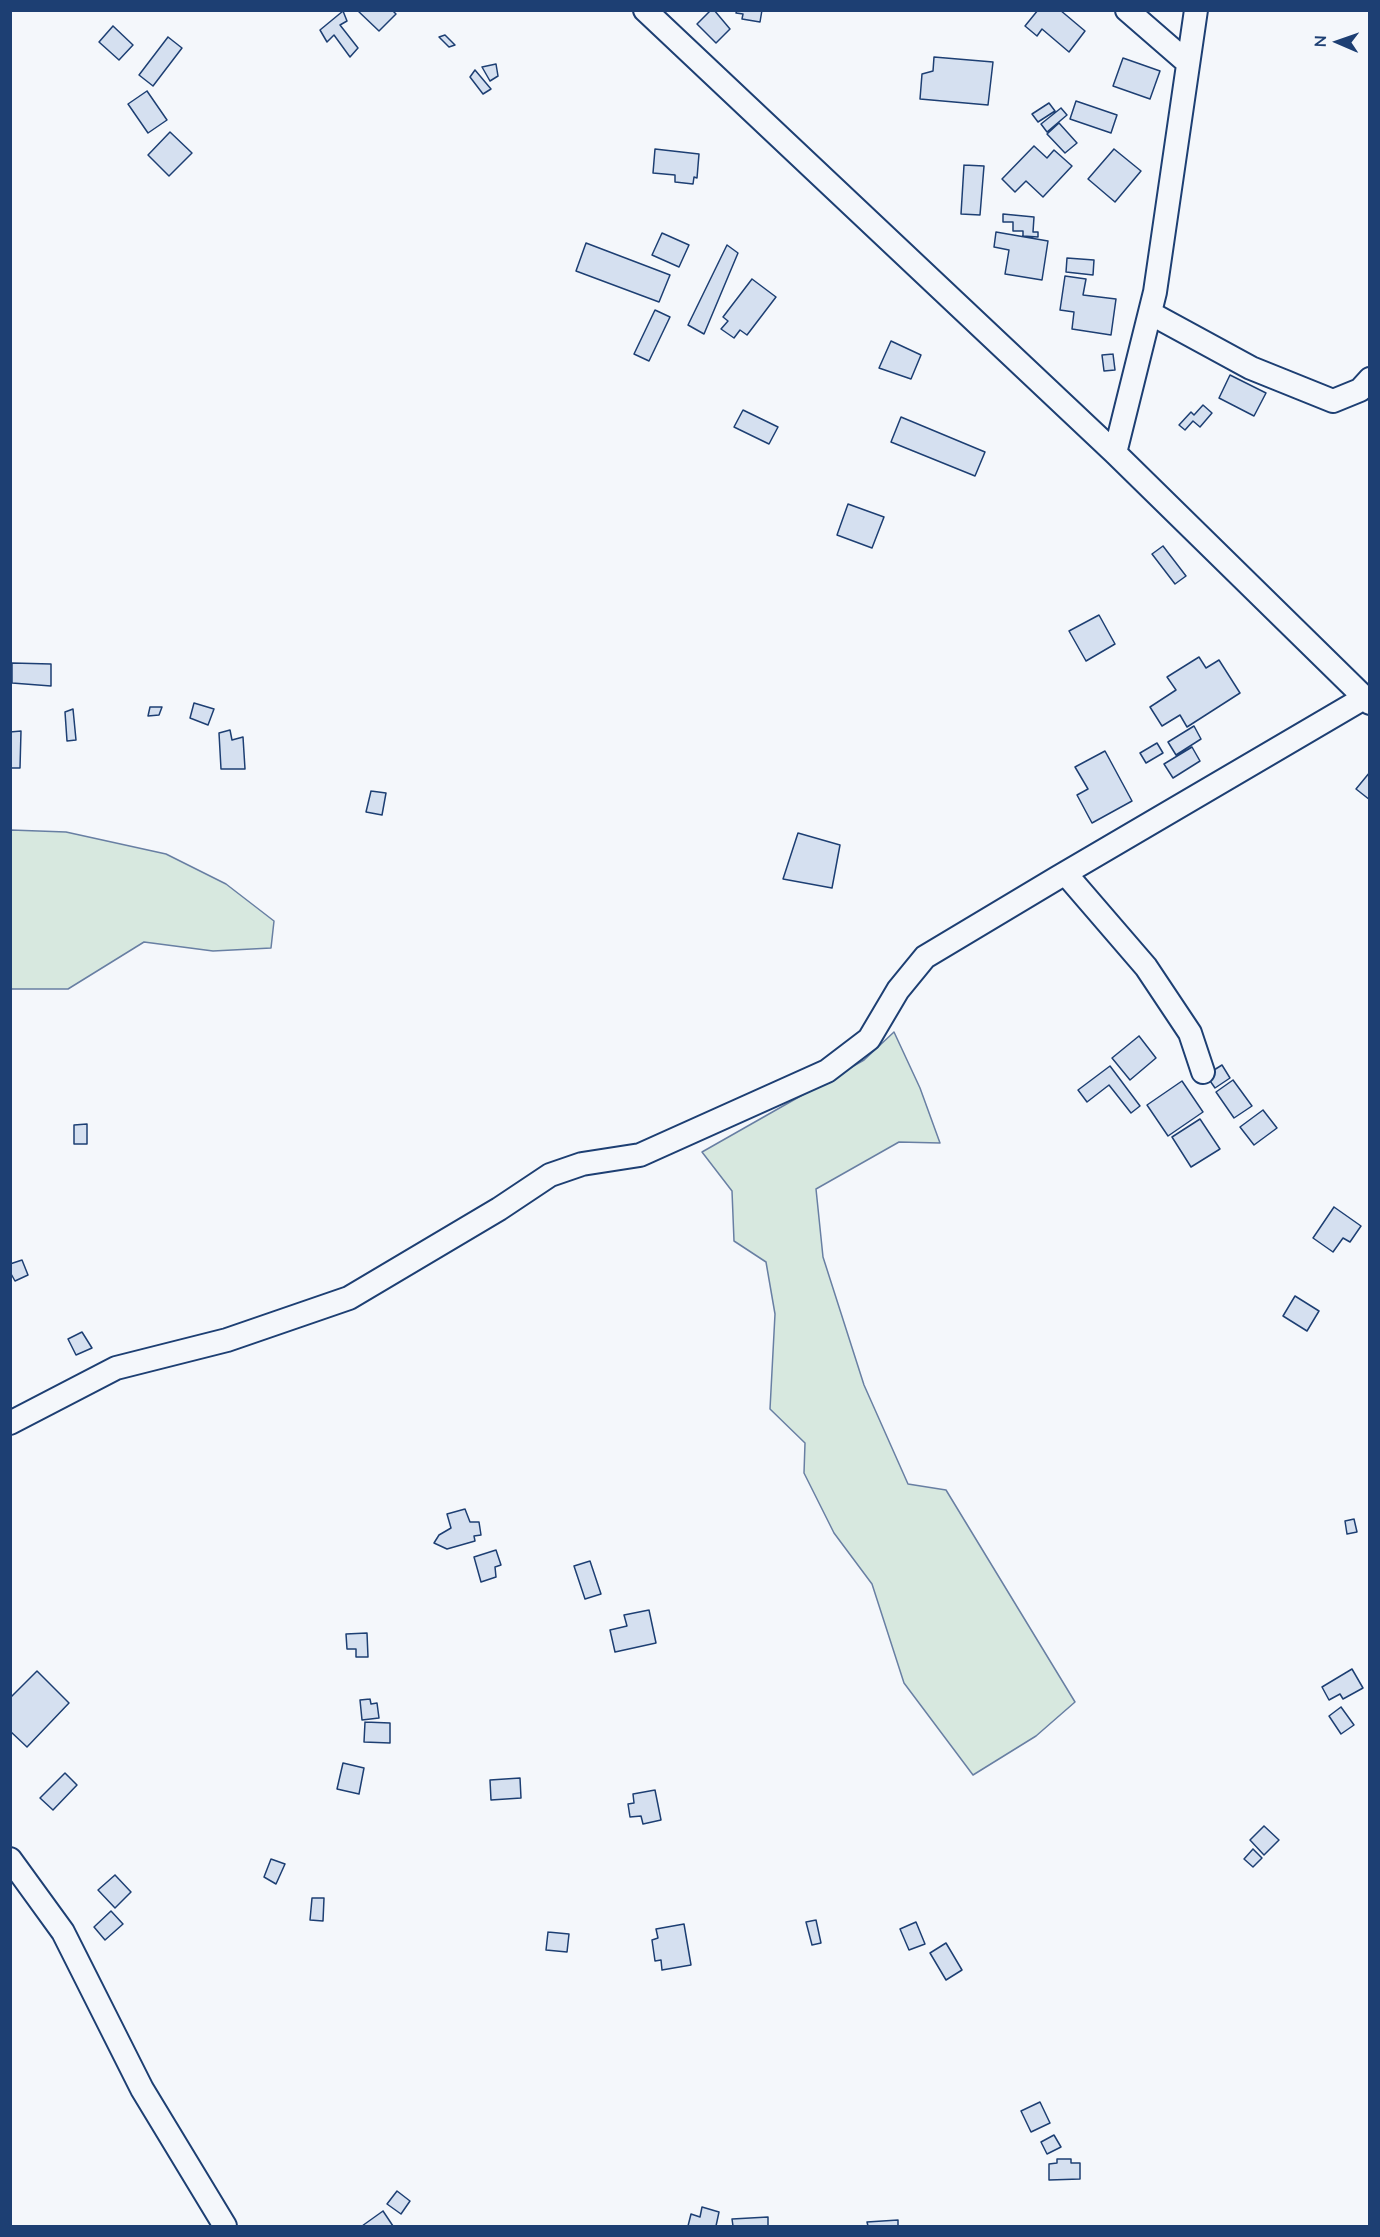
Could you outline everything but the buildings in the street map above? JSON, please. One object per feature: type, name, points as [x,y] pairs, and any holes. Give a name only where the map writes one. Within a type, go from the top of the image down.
[{"type":"street","points":[[10,1423],[116,1368],[227,1340],[349,1298],[499,1209],[550,1174],[582,1164],[639,1155],[827,1071],[868,1040],[898,990],[925,957],[1065,873],[1367,700],[1115,453],[645,10]]},
{"type":"street","points":[[1127,10],[1188,63]]},
{"type":"street","points":[[1115,453],[1155,292],[1196,10]]},
{"type":"street","points":[[1150,313],[1251,368],[1333,401],[1360,390],[1370,379]]},
{"type":"street","points":[[1065,873],[1146,966],[1190,1033],[1203,1072]]},
{"type":"street","points":[[10,1859],[63,1932],[142,2089],[225,2226]]},
{"type":"shaded area","points":[[11,830],[66,832],[166,854],[226,884],[274,921],[271,948],[213,951],[144,942],[68,989],[11,989]]},
{"type":"shaded area","points":[[894,1032],[920,1088],[940,1143],[899,1142],[816,1189],[823,1257],[864,1385],[908,1484],[946,1490],[1075,1702],[1036,1736],[973,1775],[904,1683],[872,1584],[834,1533],[804,1473],[805,1443],[770,1409],[775,1314],[766,1262],[734,1241],[732,1191],[702,1152],[864,1060]]}]
